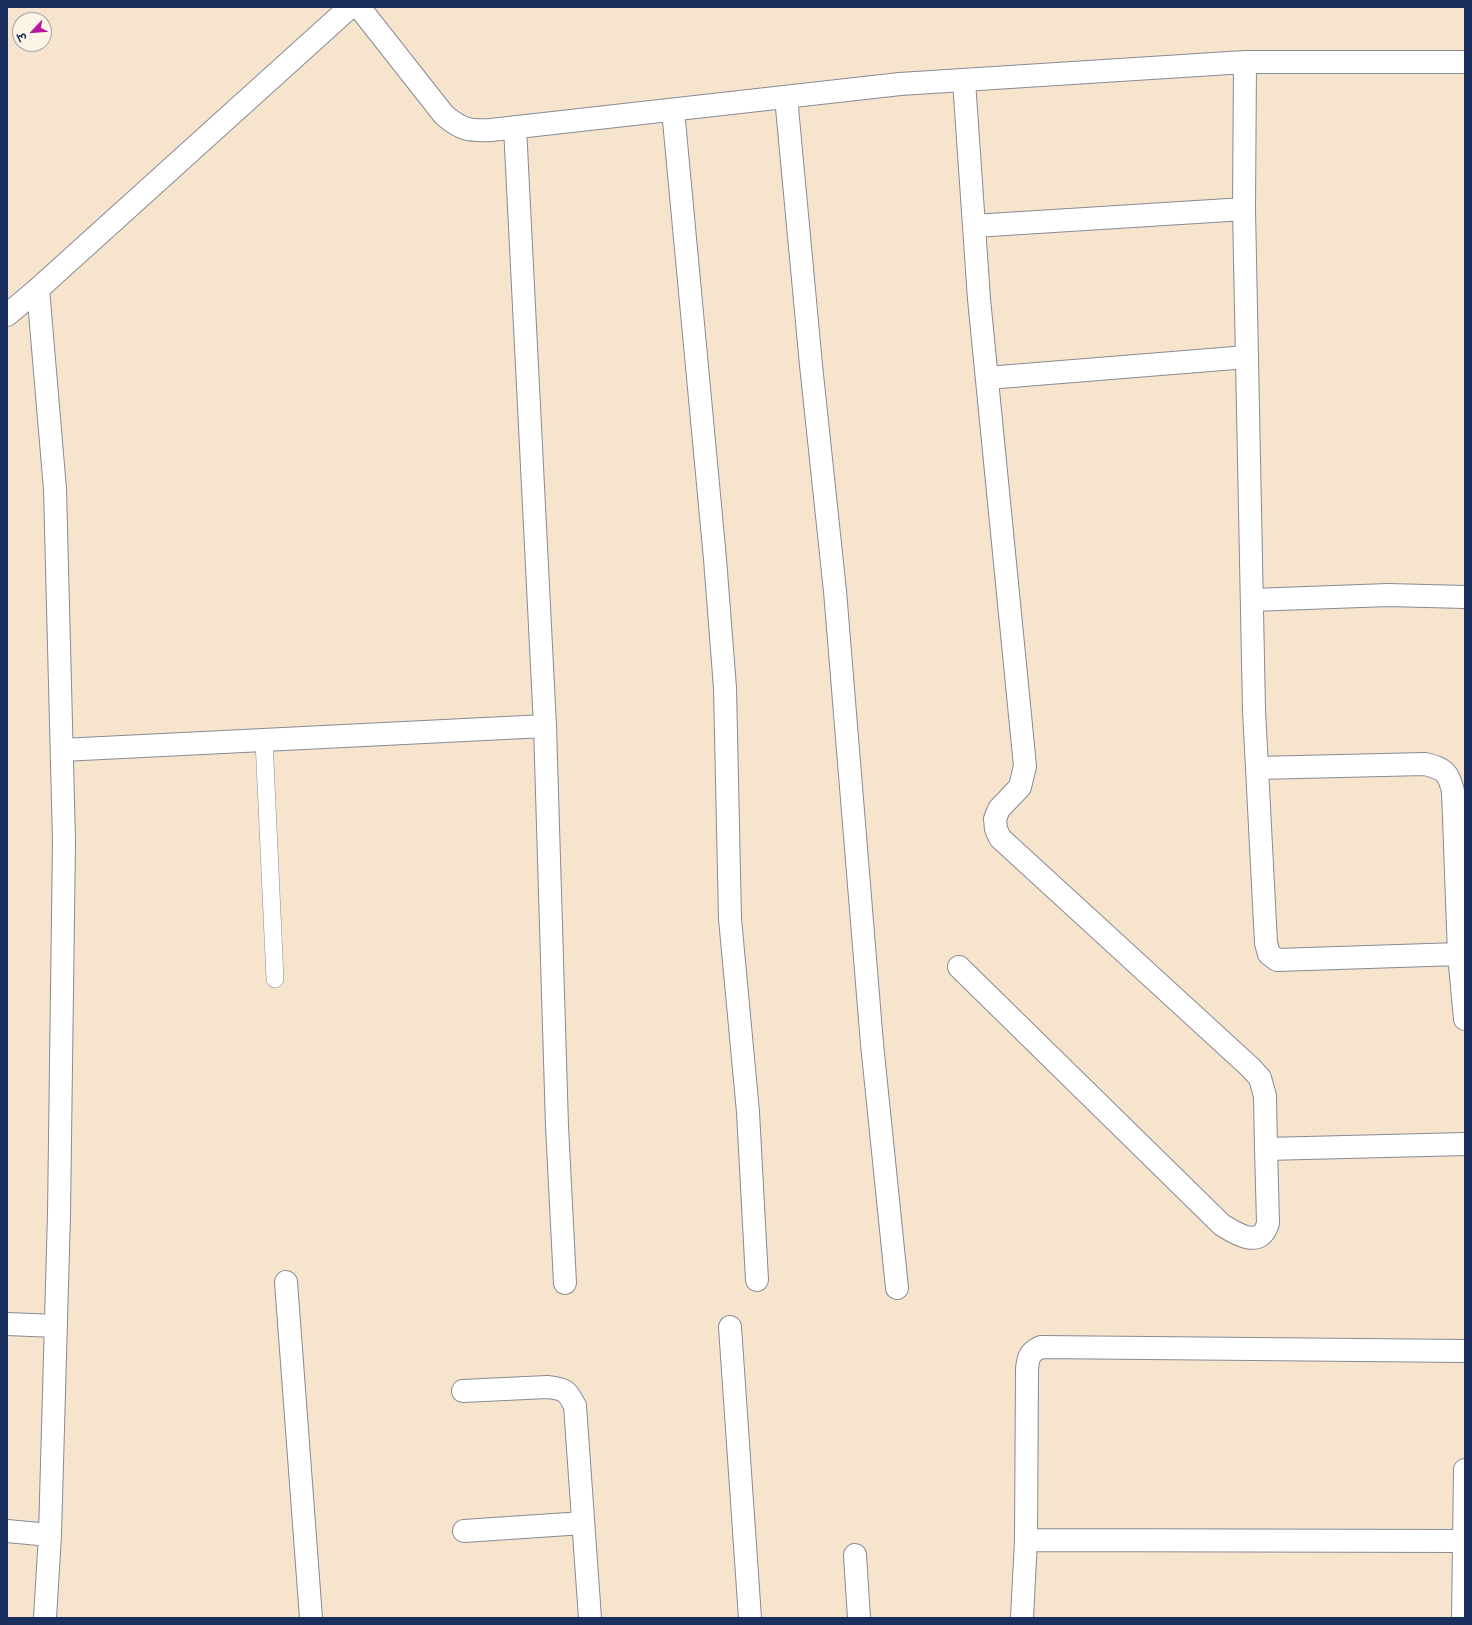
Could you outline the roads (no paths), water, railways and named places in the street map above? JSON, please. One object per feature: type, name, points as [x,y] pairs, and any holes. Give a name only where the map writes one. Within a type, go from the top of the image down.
[{"type":"street","points":[[7,314],[38,289],[350,7]]},
{"type":"street","points":[[359,7],[444,115],[458,126],[472,130],[515,127],[900,84],[1245,62],[1465,62]]},
{"type":"street","points":[[1245,62],[1244,209],[1254,710],[1266,943],[1269,954],[1277,960],[1458,954]]},
{"type":"street","points":[[958,967],[1222,1225],[1237,1235],[1250,1238],[1259,1236],[1266,1231],[1268,1223],[1265,1096],[1260,1078],[1178,1000],[1000,838],[996,829],[995,819],[999,809],[1020,787],[1025,766],[987,378],[974,226],[964,81]]},
{"type":"street","points":[[786,97],[811,366],[835,591],[871,1036],[897,1288]]},
{"type":"street","points":[[673,110],[716,559],[725,680],[730,919],[748,1112],[757,1280]]},
{"type":"street","points":[[515,127],[545,726],[557,1126],[565,1283]]},
{"type":"street","points":[[974,226],[1244,209]]},
{"type":"street","points":[[38,289],[55,489],[64,841],[59,1214],[50,1535],[45,1618]]},
{"type":"street","points":[[987,378],[1247,357]]},
{"type":"street","points":[[1252,600],[1388,595],[1465,597]]},
{"type":"street","points":[[62,750],[545,726]]},
{"type":"street","points":[[1256,768],[1425,764],[1439,768],[1449,777],[1453,791],[1458,954],[1465,1019]]},
{"type":"street","points":[[1266,1149],[1465,1144]]},
{"type":"street","points":[[286,1282],[311,1618]]},
{"type":"street","points":[[7,1324],[56,1326]]},
{"type":"street","points":[[730,1327],[750,1618]]},
{"type":"street","points":[[1022,1618],[1026,1540],[1028,1359],[1032,1351],[1041,1347],[1465,1351]]},
{"type":"street","points":[[463,1391],[547,1387],[558,1388],[569,1394],[574,1406],[590,1618]]},
{"type":"street","points":[[1464,1606],[1463,1541],[1465,1470]]},
{"type":"street","points":[[464,1531],[583,1523]]},
{"type":"street","points":[[7,1531],[50,1535]]},
{"type":"street","points":[[1026,1540],[1463,1541]]},
{"type":"street","points":[[855,1555],[859,1618]]},
{"type":"lane","points":[[264,740],[275,979]]}]
